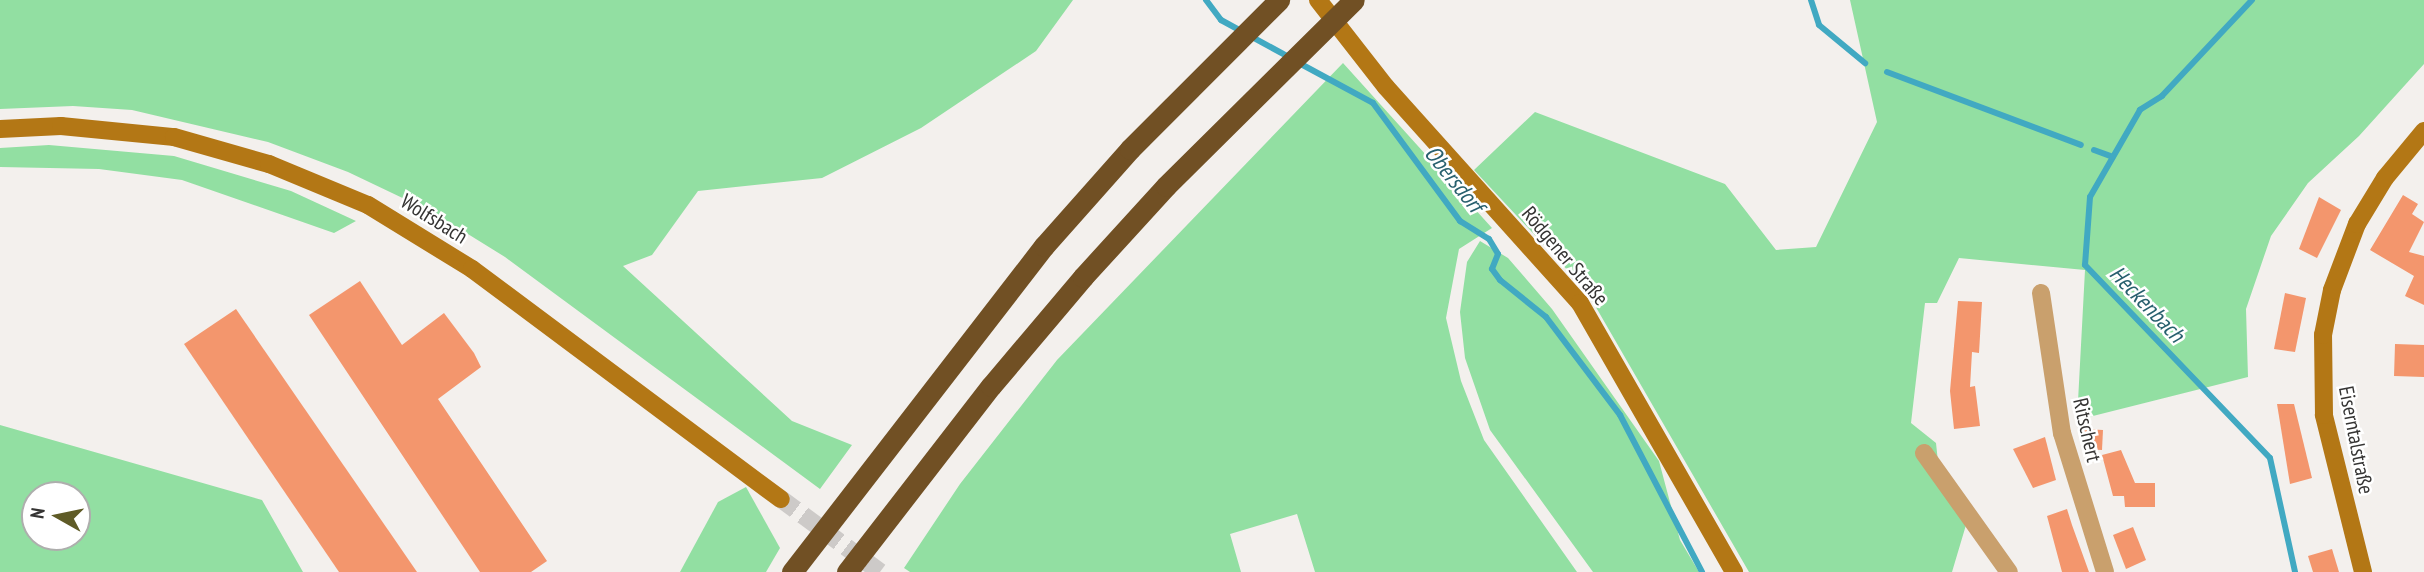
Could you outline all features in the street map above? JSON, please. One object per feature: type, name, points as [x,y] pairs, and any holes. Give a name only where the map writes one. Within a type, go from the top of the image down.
[{"type":"highway","points":[[792,572],[1044,246],[1130,149],[1279,0]]},
{"type":"highway","points":[[847,572],[991,386],[1166,187],[1354,0]]},
{"type":"main road","name":"Rödgener Straße","points":[[1318,0],[1386,87],[1580,303],[1734,572]]},
{"type":"main road","name":"Wolfsbach","points":[[0,129],[61,127],[174,137],[269,164],[368,205],[472,269],[781,499]]},
{"type":"main road","name":"Eiserntalstraße","points":[[2363,572],[2324,415],[2323,335],[2332,290],[2357,224],[2385,178],[2424,131]]},
{"type":"street","name":"Ritschert","points":[[2041,293],[2062,433],[2105,572]]},
{"type":"street","points":[[1924,453],[2010,572]]},
{"type":"green space","points":[[0,0],[1073,0],[1036,51],[921,128],[822,178],[698,191],[652,255],[623,266],[792,421],[852,445],[820,489],[505,257],[434,213],[348,172],[268,142],[132,110],[73,106],[0,109]]},
{"type":"green space","points":[[1850,0],[2424,0],[2424,64],[2359,136],[2308,183],[2271,236],[2246,309],[2248,377],[2077,420],[2085,270],[1959,258],[1937,303],[1925,303],[1911,423],[1936,443],[1939,471],[1966,525],[1952,572],[1749,572],[1586,290],[1474,170],[1535,112],[1725,184],[1776,250],[1816,247],[1877,122]]},
{"type":"green space","points":[[1343,63],[1492,228],[1459,249],[1446,318],[1461,381],[1484,440],[1577,572],[1315,572],[1297,514],[1230,534],[1241,572],[910,572],[904,568],[960,484],[1057,360]]},
{"type":"green space","points":[[49,145],[174,156],[291,191],[356,221],[334,233],[182,180],[99,169],[0,167],[0,148]]},
{"type":"green space","points":[[1480,241],[1508,258],[1552,309],[1659,461],[1680,540],[1699,572],[1593,572],[1490,430],[1465,358],[1460,312],[1467,262]]},
{"type":"green space","points":[[0,425],[262,500],[303,572],[0,572]]},
{"type":"green space","points":[[746,487],[780,548],[766,572],[680,572],[718,502]]},
{"type":"building","points":[[2403,195],[2418,204],[2412,214],[2424,222],[2409,252],[2424,256],[2424,305],[2405,296],[2414,276],[2370,250]]},
{"type":"building","points":[[2319,197],[2341,210],[2317,258],[2299,249]]},
{"type":"building","points":[[360,281],[402,345],[444,313],[474,353],[481,367],[438,399],[547,561],[531,572],[480,572],[309,315]]},
{"type":"building","points":[[2285,293],[2306,298],[2295,352],[2274,349]]},
{"type":"building","points":[[1958,301],[1982,302],[1979,353],[1972,352],[1970,387],[1975,386],[1980,426],[1954,429],[1950,391]]},
{"type":"building","points":[[236,309],[417,572],[339,572],[184,344]]},
{"type":"building","points":[[2395,344],[2424,345],[2424,377],[2394,376]]},
{"type":"building","points":[[2277,404],[2294,404],[2312,478],[2290,484]]},
{"type":"building","points":[[2084,429],[2103,430],[2102,450],[2083,449]]},
{"type":"building","points":[[2045,437],[2056,480],[2033,488],[2013,449]]},
{"type":"building","points":[[2121,450],[2135,483],[2155,483],[2155,507],[2125,507],[2124,496],[2113,496],[2102,455]]},
{"type":"building","points":[[2067,509],[2089,572],[2062,572],[2047,516]]},
{"type":"building","points":[[2133,527],[2146,560],[2126,569],[2113,535]]},
{"type":"building","points":[[2332,549],[2339,572],[2313,572],[2308,556]]},
{"type":"waterway","name":"Obersdorf","points":[[1206,0],[1221,20],[1289,57]]},
{"type":"waterway","points":[[1811,0],[1819,25],[1865,63]]},
{"type":"waterway","name":"Heckenbach","points":[[2252,0],[2162,96],[2140,110],[2090,197],[2085,265],[2270,458],[2295,572]]},
{"type":"waterway","name":"Obersdorf","points":[[1299,63],[1373,103],[1460,221],[1489,239],[1498,254],[1492,269],[1500,280],[1546,317],[1620,415],[1702,572]]},
{"type":"waterway","points":[[1887,72],[2081,145]]},
{"type":"waterway","points":[[2094,150],[2113,157]]},
{"type":"tunnel","points":[[781,499],[880,572]]}]
